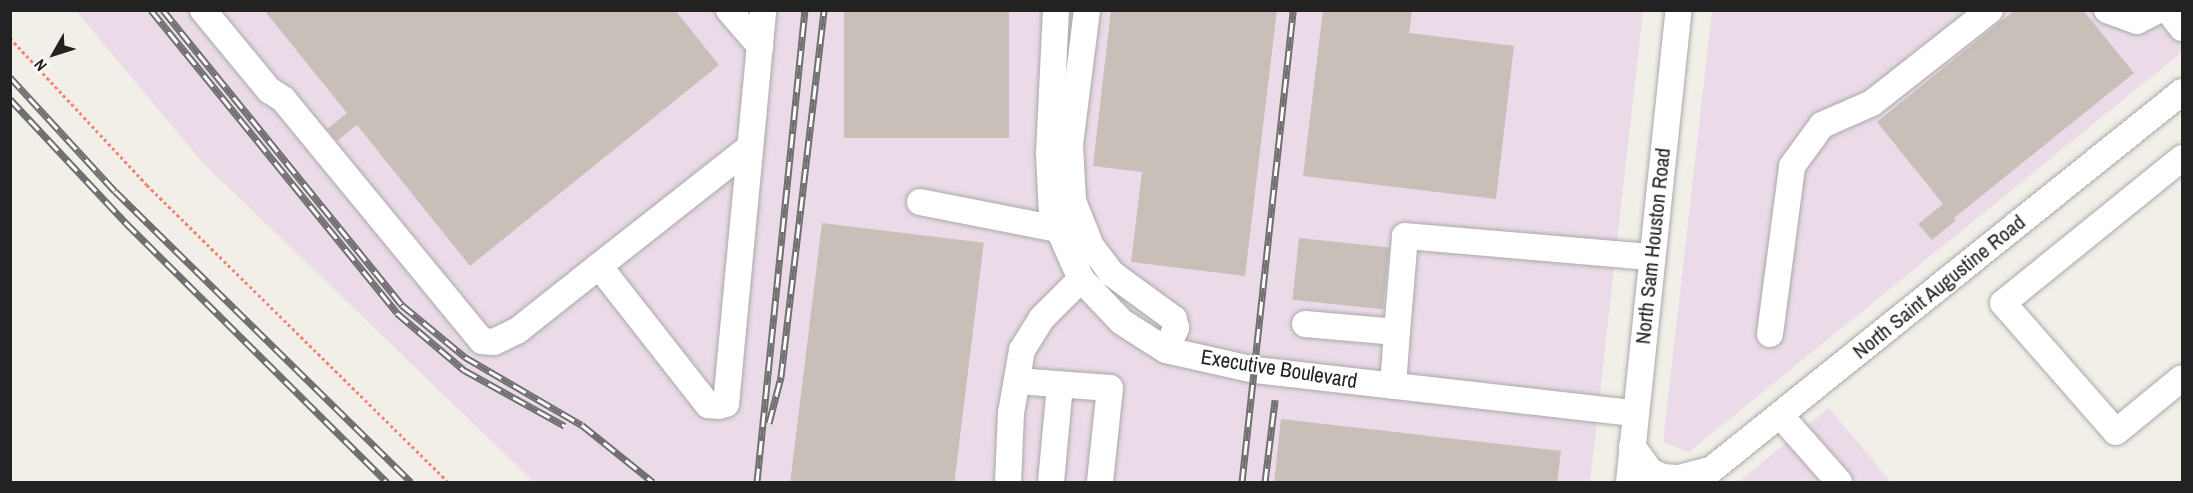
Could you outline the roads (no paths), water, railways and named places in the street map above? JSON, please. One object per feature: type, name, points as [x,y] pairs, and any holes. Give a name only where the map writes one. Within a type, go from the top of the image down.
[{"type":"street","points":[[203,10],[269,90],[283,99],[482,341],[494,342],[517,331],[750,147]]},
{"type":"street","points":[[729,10],[760,46]]},
{"type":"street","points":[[599,266],[708,405],[726,404],[763,10]]},
{"type":"street","name":"Executive Boulevard","points":[[1056,10],[1049,153],[1060,211],[1081,279],[1117,318],[1166,350],[1255,370],[1634,413]]},
{"type":"street","points":[[1060,211],[1087,10]]},
{"type":"street","name":"North Sam Houston Road","points":[[1629,483],[1634,413],[1680,10]]},
{"type":"street","points":[[1770,334],[1792,166],[1822,125],[1872,103],[1990,10]]},
{"type":"street","points":[[2107,10],[2137,21],[2158,10]]},
{"type":"street","points":[[2168,10],[2182,28]]},
{"type":"street","name":"North Saint Augustine Road","points":[[1706,475],[2182,92]]},
{"type":"street","points":[[2182,158],[2003,303],[2115,432],[2182,378]]},
{"type":"street","points":[[920,202],[1060,211],[1111,273],[1174,319],[1176,328],[1166,350]]},
{"type":"street","points":[[1393,386],[1405,236],[1651,257]]},
{"type":"street","points":[[1008,482],[1022,350],[1041,319],[1081,279]]},
{"type":"street","points":[[1117,318],[1137,294]]},
{"type":"street","points":[[1305,324],[1397,332]]},
{"type":"street","points":[[1017,381],[1110,388],[1100,483]]},
{"type":"street","points":[[1051,483],[1060,385]]},
{"type":"street","points":[[1780,415],[1839,483]]},
{"type":"street","points":[[1632,446],[1650,471],[1663,477],[1706,475]]},
{"type":"railway","points":[[151,10],[397,313],[464,370],[565,426]]},
{"type":"railway","points":[[163,10],[402,305],[465,357],[582,425],[653,482]]},
{"type":"railway","points":[[757,482],[805,10]]},
{"type":"railway","points":[[769,423],[781,377],[824,10]]},
{"type":"railway","points":[[1242,482],[1293,10]]},
{"type":"railway","points":[[10,77],[115,191],[411,482]]},
{"type":"railway","points":[[10,99],[126,223],[387,482]]},
{"type":"railway","points":[[1265,482],[1275,400]]}]
